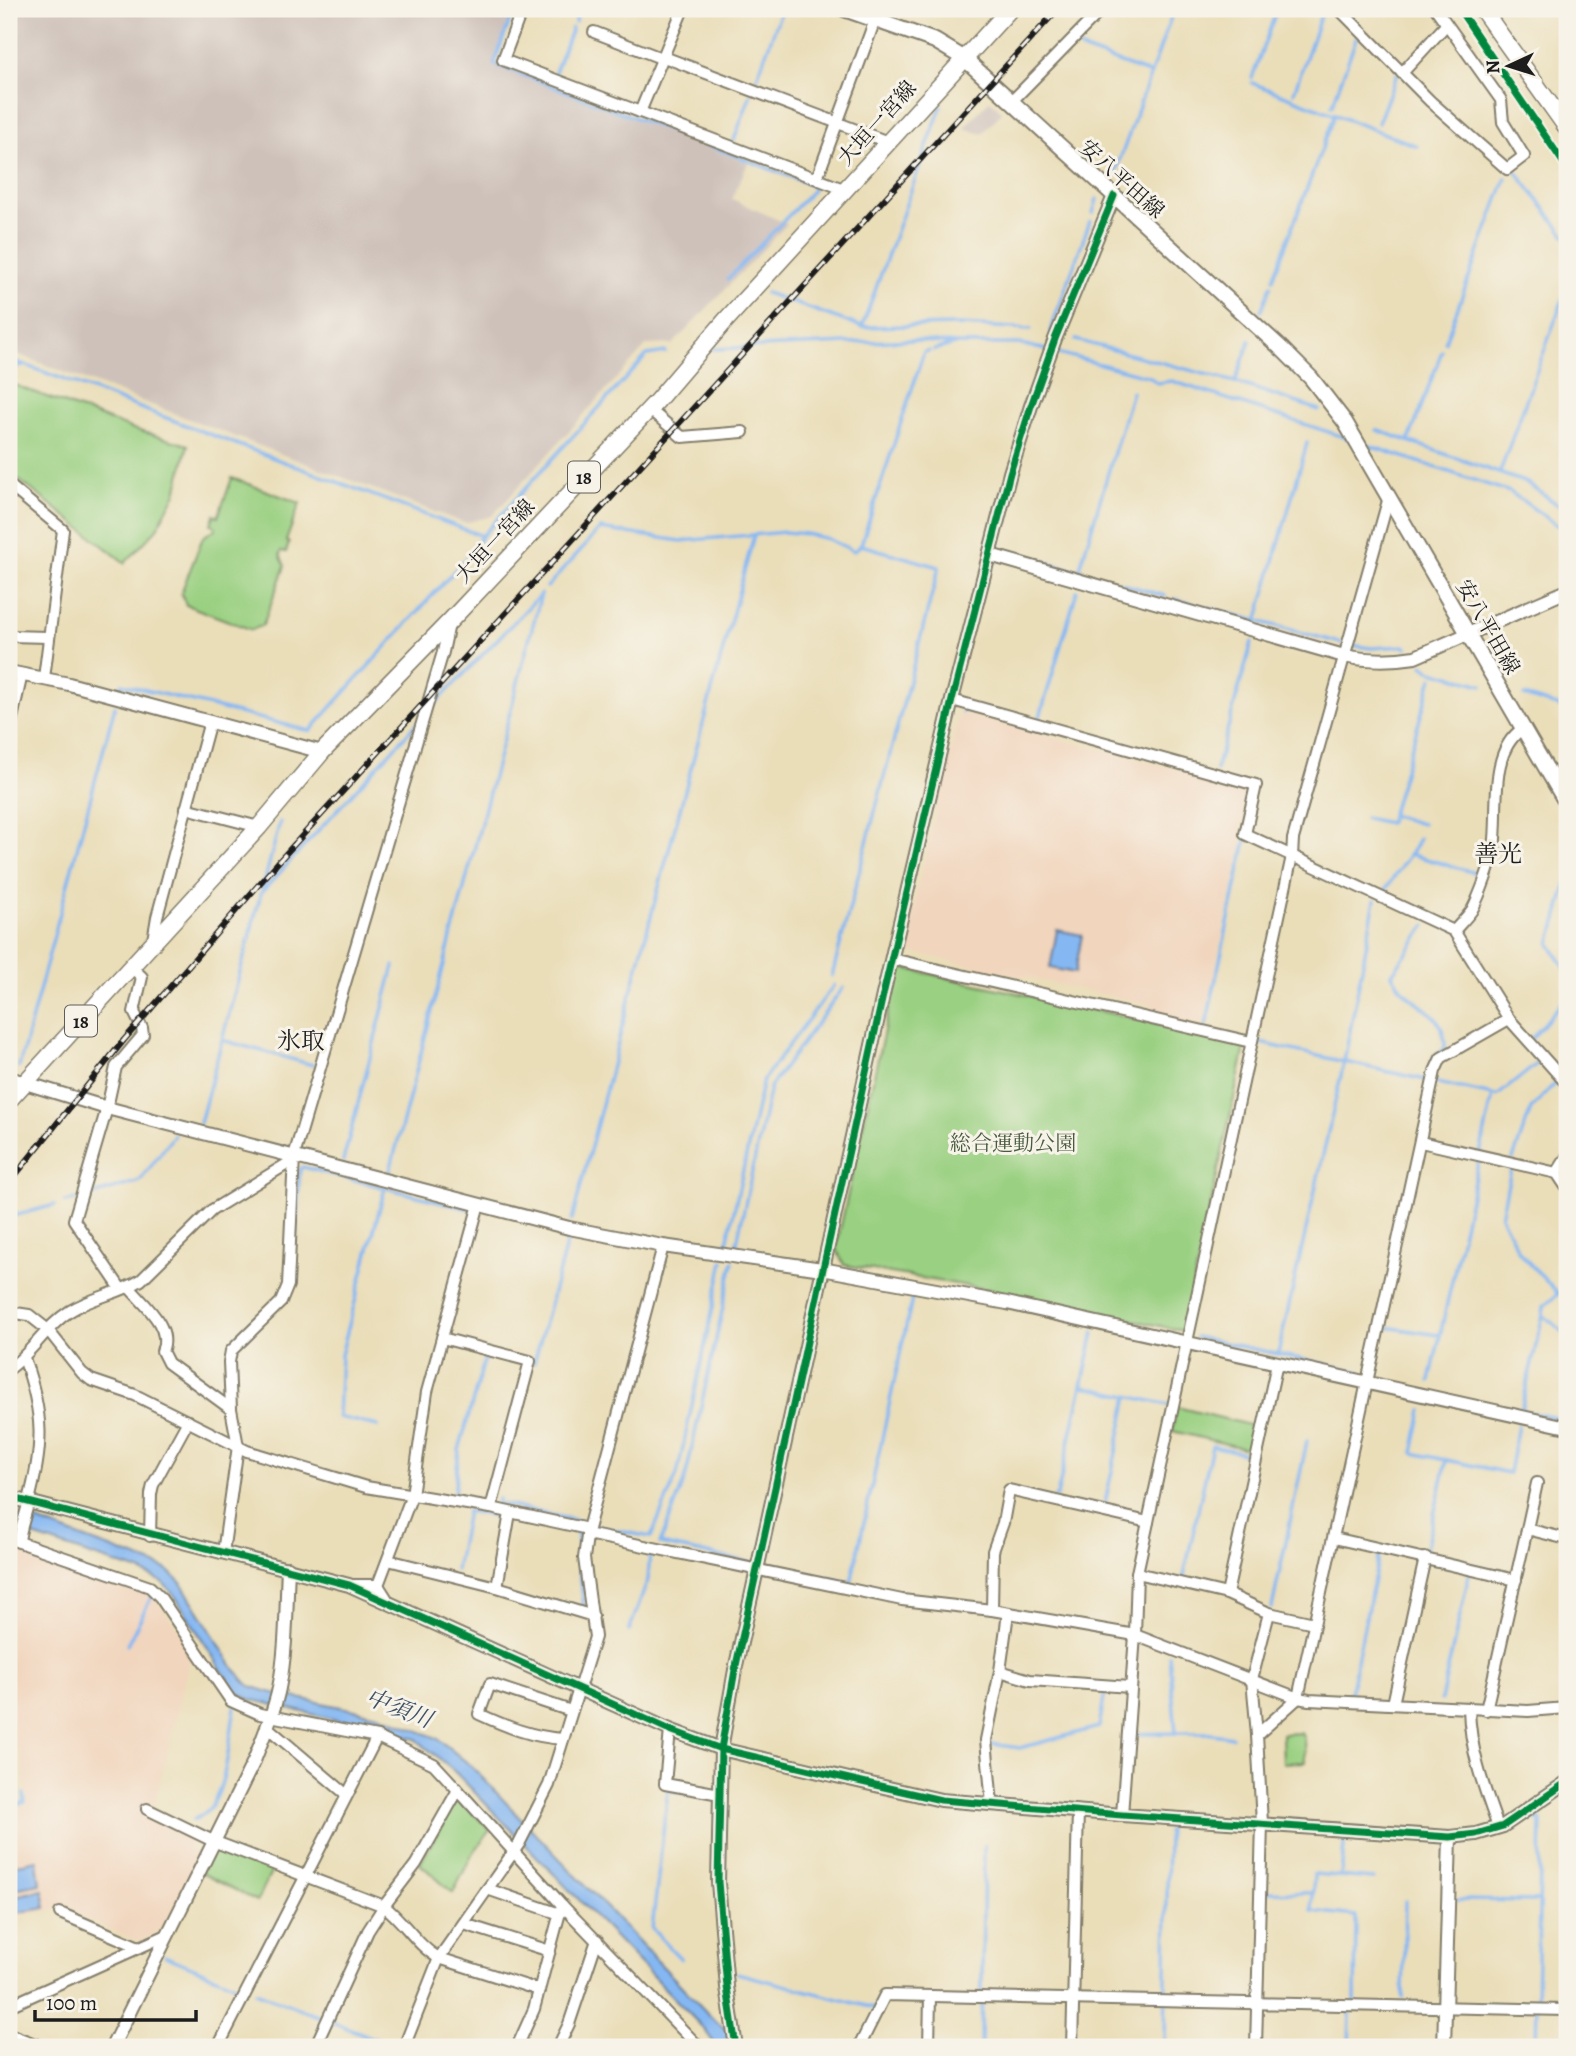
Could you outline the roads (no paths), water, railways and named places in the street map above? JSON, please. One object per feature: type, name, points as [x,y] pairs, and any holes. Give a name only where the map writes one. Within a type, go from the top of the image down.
[{"type":"main road","name":"安八平田線","points":[[844,9],[877,15],[935,41],[965,59],[1183,257],[1319,387],[1345,422],[1567,804]]},
{"type":"main road","name":"大垣一宮線","points":[[9,1100],[17,1080],[131,967],[259,827],[322,752],[450,621],[649,409],[726,320],[1010,9]]},
{"type":"main road","points":[[1482,9],[1567,128]]},
{"type":"street","points":[[522,9],[503,60],[846,190]]},
{"type":"street","points":[[640,112],[683,9]]},
{"type":"street","points":[[1012,101],[1102,9]]},
{"type":"street","points":[[1339,9],[1465,134],[1507,169],[1524,156],[1503,122],[1501,100],[1436,9]]},
{"type":"street","points":[[817,178],[877,15]]},
{"type":"street","points":[[1402,73],[1446,25]]},
{"type":"street","points":[[594,32],[888,142]]},
{"type":"street","points":[[736,2047],[727,1987],[718,1882],[721,1749],[735,1670],[892,959],[952,700],[1010,473],[1055,339],[1114,196]]},
{"type":"street","points":[[649,409],[682,437],[743,432]]},
{"type":"street","points":[[9,485],[63,530],[44,678]]},
{"type":"street","points":[[1122,1815],[1135,1635],[1136,1573],[1292,856],[1293,839],[1389,497]]},
{"type":"street","points":[[990,555],[1344,656],[1390,661],[1415,657],[1567,591]]},
{"type":"street","points":[[223,1553],[238,1446],[231,1409],[231,1351],[281,1302],[288,1285],[294,1156],[436,678],[450,621]]},
{"type":"street","points":[[9,636],[48,637]]},
{"type":"street","points":[[9,732],[15,673],[44,678],[322,752]]},
{"type":"street","points":[[952,700],[1256,785],[1244,834],[1454,931],[1509,1019],[1567,1084]]},
{"type":"street","points":[[153,940],[210,721]]},
{"type":"street","points":[[1454,931],[1471,910],[1493,850],[1496,783],[1509,740],[1522,729]]},
{"type":"street","points":[[186,808],[259,827]]},
{"type":"street","points":[[892,959],[1251,1042]]},
{"type":"street","points":[[131,967],[142,976],[134,1012],[143,1035],[117,1067],[74,1220],[125,1288],[165,1330],[165,1345],[162,1351],[168,1363],[231,1409]]},
{"type":"street","points":[[1257,1735],[1298,1698],[1435,1071],[1441,1058],[1509,1019]]},
{"type":"street","points":[[17,1080],[107,1108],[569,1228],[663,1246],[822,1269],[1007,1303],[1567,1427]]},
{"type":"street","points":[[1421,1142],[1558,1173],[1567,1188]]},
{"type":"street","points":[[9,1368],[24,1358],[68,1312],[141,1280],[212,1210],[280,1169],[294,1156]]},
{"type":"street","points":[[1558,1173],[1567,1157]]},
{"type":"street","points":[[378,1585],[412,1495],[427,1392],[479,1204]]},
{"type":"street","points":[[404,2047],[432,1970],[531,1823],[549,1785],[577,1689],[593,1650],[593,1616],[584,1558],[587,1532],[663,1246]]},
{"type":"street","points":[[9,1312],[29,1315],[48,1330],[82,1373],[92,1380],[135,1395],[238,1446],[324,1476],[366,1487],[491,1508],[587,1532],[902,1600],[992,1610],[1135,1635],[1298,1698],[1486,1710],[1543,1712],[1567,1708]]},
{"type":"street","points":[[442,1338],[530,1361],[491,1508]]},
{"type":"street","points":[[24,1358],[41,1425],[27,1508],[16,1539],[150,1587],[231,1701],[270,1717],[377,1737],[434,1763],[517,1847],[561,1909],[597,1940],[699,2047]]},
{"type":"street","points":[[1227,1594],[1277,1363]]},
{"type":"street","points":[[150,1536],[150,1494],[188,1421]]},
{"type":"street","points":[[1486,1710],[1537,1483]]},
{"type":"street","points":[[992,1610],[993,1551],[1003,1523],[1009,1490],[1148,1522]]},
{"type":"street","points":[[9,1497],[27,1508],[288,1568],[349,1585],[577,1689],[721,1749],[914,1795],[942,1800],[1122,1815],[1450,1837],[1476,1835],[1498,1828],[1567,1782]]},
{"type":"street","points":[[497,1587],[510,1513]]},
{"type":"street","points":[[1527,1529],[1567,1539]]},
{"type":"street","points":[[1334,1538],[1516,1580]]},
{"type":"street","points":[[1393,1704],[1425,1558]]},
{"type":"street","points":[[388,1560],[497,1587],[593,1616]]},
{"type":"street","points":[[112,2047],[254,1761],[279,1690],[285,1658],[288,1568]]},
{"type":"street","points":[[1136,1573],[1227,1594],[1269,1613],[1314,1623]]},
{"type":"street","points":[[349,1585],[378,1585]]},
{"type":"street","points":[[378,1585],[390,1604]]},
{"type":"street","points":[[992,1804],[986,1740],[1008,1613]]},
{"type":"street","points":[[1256,2047],[1262,1823],[1252,1679],[1269,1613]]},
{"type":"street","points":[[1000,1671],[1030,1680],[1130,1687]]},
{"type":"street","points":[[563,1739],[530,1735],[478,1714],[490,1684],[571,1711]]},
{"type":"street","points":[[1469,1708],[1470,1732],[1477,1768],[1498,1828]]},
{"type":"street","points":[[270,1717],[347,1795]]},
{"type":"street","points":[[670,1730],[665,1784],[720,1794]]},
{"type":"street","points":[[218,2047],[377,1737]]},
{"type":"street","points":[[315,2047],[368,1931],[416,1864],[458,1790]]},
{"type":"street","points":[[147,1809],[214,1841],[384,1906],[400,1918],[428,1952],[439,1958],[539,1990]]},
{"type":"street","points":[[1073,2047],[1078,1811]]},
{"type":"street","points":[[1444,2047],[1450,1837]]},
{"type":"street","points":[[487,1889],[561,1909]]},
{"type":"street","points":[[517,2047],[534,2008],[561,1909]]},
{"type":"street","points":[[60,1913],[139,1947]]},
{"type":"street","points":[[464,1924],[550,1951]]},
{"type":"street","points":[[9,2006],[167,1936]]},
{"type":"street","points":[[558,2047],[569,2024],[597,1940]]},
{"type":"street","points":[[859,2047],[885,1995],[1567,2010]]},
{"type":"street","points":[[929,2047],[930,1996]]},
{"type":"street","points":[[9,2035],[24,2045],[40,2047]]},
{"type":"water","points":[[1057,930],[1082,935],[1075,973],[1050,968]]},
{"type":"water","points":[[9,1514],[37,1521],[167,1569],[181,1583],[235,1670],[250,1686],[379,1715],[437,1738],[470,1765],[713,2019],[728,2031],[740,2047],[717,2047],[704,2029],[456,1773],[416,1739],[249,1699],[234,1690],[173,1593],[162,1582],[142,1572],[9,1528]]},
{"type":"water","points":[[37,1860],[40,1884],[9,1890],[9,1866]]},
{"type":"water","points":[[43,1890],[46,1908],[9,1914],[9,1897]]},
{"type":"waterway","points":[[514,9],[494,64],[812,185],[813,190],[728,279]]},
{"type":"waterway","points":[[575,22],[580,9]]},
{"type":"waterway","points":[[754,86],[782,9]]},
{"type":"waterway","points":[[1161,9],[1172,13]]},
{"type":"waterway","points":[[1114,176],[1174,9]]},
{"type":"waterway","points":[[1252,78],[1277,9]]},
{"type":"waterway","points":[[1294,92],[1323,9]]},
{"type":"waterway","points":[[555,72],[572,28]]},
{"type":"waterway","points":[[1332,106],[1357,36]]},
{"type":"waterway","points":[[1079,48],[1151,74]]},
{"type":"waterway","points":[[1378,123],[1397,74]]},
{"type":"waterway","points":[[1252,83],[1417,146]]},
{"type":"waterway","points":[[734,140],[751,94]]},
{"type":"waterway","points":[[862,327],[941,107]]},
{"type":"waterway","points":[[1273,279],[1335,114]]},
{"type":"waterway","points":[[1516,171],[1567,238]]},
{"type":"waterway","points":[[1445,342],[1506,178]]},
{"type":"waterway","points":[[1093,213],[1097,199]]},
{"type":"waterway","points":[[1050,331],[1090,221]]},
{"type":"waterway","points":[[1261,311],[1271,286]]},
{"type":"waterway","points":[[1500,472],[1567,288]]},
{"type":"waterway","points":[[766,293],[862,327],[960,325],[1031,329]]},
{"type":"waterway","points":[[714,349],[913,340],[955,344],[1019,344],[1047,350]]},
{"type":"waterway","points":[[1076,340],[1235,382],[1319,410]]},
{"type":"waterway","points":[[1235,382],[1250,341]]},
{"type":"waterway","points":[[934,350],[952,345]]},
{"type":"waterway","points":[[547,587],[600,529],[681,541],[785,532],[828,539],[854,551],[861,545],[924,352],[929,351]]},
{"type":"waterway","points":[[1409,440],[1442,351]]},
{"type":"waterway","points":[[9,359],[482,536],[647,355],[666,352]]},
{"type":"waterway","points":[[1054,352],[1150,377],[1157,383],[1172,381],[1350,439]]},
{"type":"waterway","points":[[9,369],[24,365]]},
{"type":"waterway","points":[[1079,571],[1132,392]]},
{"type":"waterway","points":[[1377,430],[1527,483],[1567,511]]},
{"type":"waterway","points":[[1257,622],[1307,443]]},
{"type":"waterway","points":[[1364,444],[1510,492],[1567,532]]},
{"type":"waterway","points":[[572,1220],[754,535]]},
{"type":"waterway","points":[[474,547],[482,536]]},
{"type":"waterway","points":[[832,976],[939,567],[861,545]]},
{"type":"waterway","points":[[1011,552],[1165,596]]},
{"type":"waterway","points":[[119,692],[122,684],[310,731],[466,558]]},
{"type":"waterway","points":[[1039,720],[1077,591]]},
{"type":"waterway","points":[[433,706],[541,594]]},
{"type":"waterway","points":[[390,1171],[541,594]]},
{"type":"waterway","points":[[1174,599],[1341,643]]},
{"type":"waterway","points":[[1216,770],[1252,642]]},
{"type":"waterway","points":[[1350,645],[1407,648]]},
{"type":"waterway","points":[[1423,665],[1429,670],[1482,685]]},
{"type":"waterway","points":[[1365,818],[1389,823],[1432,678]]},
{"type":"waterway","points":[[1524,696],[1567,709]]},
{"type":"waterway","points":[[19,1067],[115,706]]},
{"type":"waterway","points":[[962,712],[964,710],[980,713]]},
{"type":"waterway","points":[[200,1123],[261,893],[418,722]]},
{"type":"waterway","points":[[1391,815],[1422,824]]},
{"type":"waterway","points":[[262,891],[280,822]]},
{"type":"waterway","points":[[1383,893],[1419,838]]},
{"type":"waterway","points":[[1206,1025],[1246,840]]},
{"type":"waterway","points":[[1409,854],[1479,874]]},
{"type":"waterway","points":[[1567,883],[1550,944],[1567,971]]},
{"type":"waterway","points":[[1196,1337],[1278,1354],[1344,1062],[1375,900]]},
{"type":"waterway","points":[[1426,925],[1392,974],[1401,988],[1430,1013],[1441,1027],[1445,1048],[1433,1059],[1428,1077]]},
{"type":"waterway","points":[[343,1161],[394,966]]},
{"type":"waterway","points":[[726,1247],[763,1080],[834,985]]},
{"type":"waterway","points":[[736,1247],[770,1087],[843,988]]},
{"type":"waterway","points":[[1532,1038],[1567,997]]},
{"type":"waterway","points":[[222,1040],[313,1065]]},
{"type":"waterway","points":[[1256,1042],[1430,1081]]},
{"type":"waterway","points":[[1497,1096],[1538,1063]]},
{"type":"waterway","points":[[1513,1159],[1531,1109],[1556,1082]]},
{"type":"waterway","points":[[1430,1381],[1493,1095],[1437,1083]]},
{"type":"waterway","points":[[90,1196],[140,1181],[174,1135]]},
{"type":"waterway","points":[[295,1243],[300,1169],[303,1167],[469,1209]]},
{"type":"waterway","points":[[1511,1170],[1501,1216],[1519,1252],[1558,1294],[1544,1306],[1543,1315],[1567,1335]]},
{"type":"waterway","points":[[378,1426],[338,1417],[341,1355],[385,1188]]},
{"type":"waterway","points":[[65,1202],[75,1200]]},
{"type":"waterway","points":[[9,1217],[55,1205]]},
{"type":"waterway","points":[[534,1363],[569,1234]]},
{"type":"waterway","points":[[594,1526],[651,1537],[677,1475],[723,1261]]},
{"type":"waterway","points":[[733,1262],[685,1479],[660,1544],[752,1563]]},
{"type":"waterway","points":[[1558,1294],[1567,1291]]},
{"type":"waterway","points":[[768,1566],[851,1583],[913,1294]]},
{"type":"waterway","points":[[1507,1407],[1521,1410],[1543,1315]]},
{"type":"waterway","points":[[1386,1327],[1439,1335]]},
{"type":"waterway","points":[[1082,1386],[1094,1332]]},
{"type":"waterway","points":[[454,1495],[459,1450],[486,1354]]},
{"type":"waterway","points":[[1278,1354],[1360,1372]]},
{"type":"waterway","points":[[1055,1496],[1082,1386],[1169,1405]]},
{"type":"waterway","points":[[1104,1508],[1128,1397]]},
{"type":"waterway","points":[[1422,1410],[1413,1453],[1509,1473],[1518,1425]]},
{"type":"waterway","points":[[1521,1411],[1567,1420]]},
{"type":"waterway","points":[[1272,1608],[1307,1441]]},
{"type":"waterway","points":[[1183,1580],[1212,1446],[1253,1455]]},
{"type":"waterway","points":[[1425,1553],[1447,1460]]},
{"type":"waterway","points":[[498,1499],[497,1503],[583,1522]]},
{"type":"waterway","points":[[456,1570],[467,1511],[578,1532],[578,1559],[584,1606]]},
{"type":"waterway","points":[[629,1631],[648,1580],[650,1552]]},
{"type":"waterway","points":[[1350,1694],[1379,1555]]},
{"type":"waterway","points":[[1441,1700],[1469,1575]]},
{"type":"waterway","points":[[127,1645],[153,1594]]},
{"type":"waterway","points":[[1131,1734],[1176,1733],[1169,1655]]},
{"type":"waterway","points":[[991,1744],[1020,1748],[1099,1727],[1105,1692]]},
{"type":"waterway","points":[[193,1820],[207,1811],[219,1791],[227,1762],[235,1707]]},
{"type":"waterway","points":[[1176,1733],[1206,1733],[1232,1737]]},
{"type":"waterway","points":[[681,1959],[652,1929],[668,1790],[707,1797]]},
{"type":"waterway","points":[[9,1808],[25,1802],[24,1794]]},
{"type":"waterway","points":[[1528,1819],[1541,1820],[1536,2047]]},
{"type":"waterway","points":[[1165,2047],[1168,1830]]},
{"type":"waterway","points":[[1341,1875],[1347,1836]]},
{"type":"waterway","points":[[981,2047],[984,1845]]},
{"type":"waterway","points":[[1355,2002],[1356,1916],[1312,1911],[1314,1874],[1373,1879]]},
{"type":"waterway","points":[[1264,1892],[1313,1893]]},
{"type":"waterway","points":[[1457,1900],[1539,1901]]},
{"type":"waterway","points":[[1403,1998],[1405,1901]]},
{"type":"waterway","points":[[165,1956],[243,1988]]},
{"type":"waterway","points":[[737,1973],[874,2008]]},
{"type":"waterway","points":[[256,1992],[323,2018]]},
{"type":"waterway","points":[[893,2001],[919,2001]]},
{"type":"waterway","points":[[1349,2047],[1350,2010]]},
{"type":"waterway","points":[[332,2022],[397,2047]]},
{"type":"railway","points":[[9,1183],[124,1040],[280,860],[1058,9]]},
{"type":"district","name":"善光","points":[[1498,854]]},
{"type":"district","name":"氷取","points":[[301,1041]]},
{"type":"park label","name":"総合運動公園","points":[[1013,1143]]},
{"type":"water label","name":"中須川","points":[[399,1708]]}]
